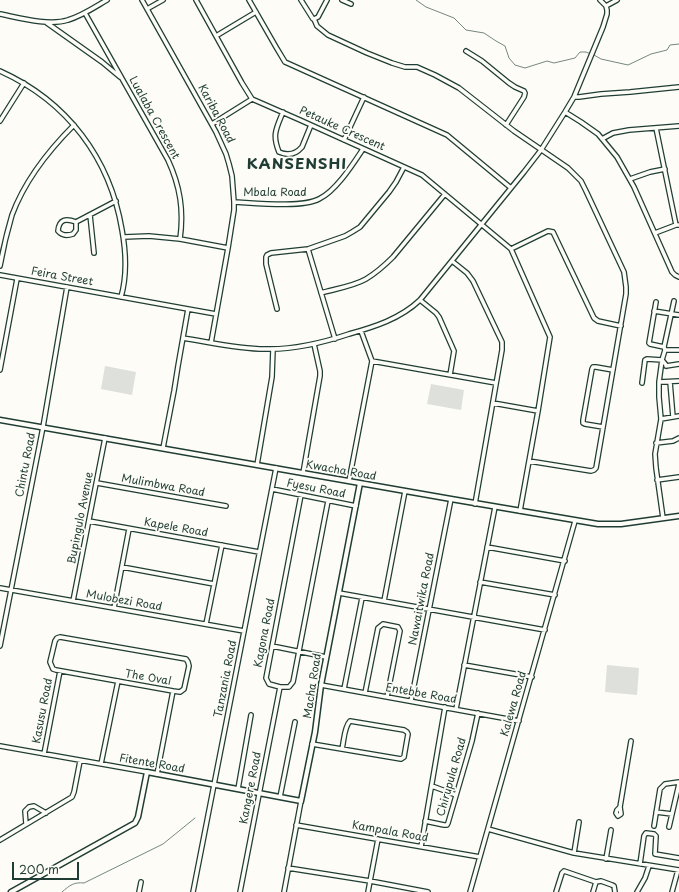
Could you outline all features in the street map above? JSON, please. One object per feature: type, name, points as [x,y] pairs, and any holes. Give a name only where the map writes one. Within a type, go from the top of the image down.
[{"type":"main road","name":"Kwacha Road","points":[[0,420],[575,521],[609,525],[679,516]]},
{"type":"main road","name":"Macha Road","points":[[301,801],[326,657],[360,483]]},
{"type":"main road","name":"Fitente Road","points":[[147,772],[301,801]]},
{"type":"main road","points":[[11,892],[134,823],[138,817],[147,772]]},
{"type":"street","points":[[0,14],[47,23],[68,20],[85,13],[107,0]]},
{"type":"street","name":"Kariba Road","points":[[142,0],[212,124],[228,159],[232,176],[234,210],[211,342]]},
{"type":"street","points":[[148,9],[164,0]]},
{"type":"street","points":[[196,0],[252,99],[212,124]]},
{"type":"street","points":[[249,0],[286,62],[447,135],[511,188]]},
{"type":"street","points":[[301,0],[317,26],[328,35],[392,64],[405,67],[417,67],[459,88],[514,131],[568,168],[581,181],[586,191],[624,272],[626,287],[621,326],[596,468],[591,471],[529,461]]},
{"type":"street","points":[[314,19],[318,17],[327,0]]},
{"type":"street","points":[[342,0],[351,4]]},
{"type":"street","points":[[183,338],[255,349],[274,349],[314,344],[378,325],[398,316],[413,306],[420,300],[452,261],[541,150],[565,112],[574,97],[603,27],[607,10],[606,6],[600,0]]},
{"type":"street","points":[[606,6],[617,0]]},
{"type":"street","points":[[216,36],[256,12]]},
{"type":"street","name":"Lualaba Crescent","points":[[85,13],[168,160],[175,178],[182,209],[182,229],[180,239]]},
{"type":"street","points":[[47,23],[123,79]]},
{"type":"street","points":[[466,51],[482,60],[515,87],[524,91],[524,96],[506,125]]},
{"type":"street","points":[[111,69],[115,66]]},
{"type":"street","points":[[0,71],[24,82],[54,105],[84,137],[101,163],[116,201],[124,238],[125,271],[124,288],[121,297]]},
{"type":"street","points":[[0,121],[24,82]]},
{"type":"street","points":[[574,97],[679,87]]},
{"type":"street","points":[[344,140],[364,97]]},
{"type":"street","name":"Petauke Crescent","points":[[252,99],[422,175],[511,249]]},
{"type":"street","points":[[283,112],[274,137],[279,152],[288,155],[297,152],[302,147],[312,125]]},
{"type":"street","points":[[565,112],[588,127],[602,139],[617,157],[630,179],[672,272],[679,277]]},
{"type":"street","points":[[0,266],[12,215],[20,197],[44,158],[74,125]]},
{"type":"street","points":[[602,139],[613,133],[628,130],[679,126]]},
{"type":"street","points":[[655,233],[678,225],[656,128]]},
{"type":"street","name":"Mbala Road","points":[[234,202],[306,203],[319,200],[329,193],[353,164],[363,149]]},
{"type":"street","points":[[277,309],[266,264],[267,255],[271,253],[308,249],[345,236],[360,227],[390,192],[404,167]]},
{"type":"street","points":[[630,179],[650,172],[665,169]]},
{"type":"street","points":[[322,293],[362,281],[371,276],[393,257],[445,194]]},
{"type":"street","points":[[76,222],[76,230],[73,234],[66,235],[58,231],[61,222],[68,220],[76,222],[116,201]]},
{"type":"street","points":[[90,215],[94,253]]},
{"type":"street","points":[[520,511],[550,337],[511,249],[548,231],[553,232],[594,318],[598,321],[621,326]]},
{"type":"street","points":[[124,238],[149,236],[180,239],[228,248]]},
{"type":"street","points":[[308,249],[335,338]]},
{"type":"street","points":[[452,261],[466,272],[474,281],[502,342],[502,350],[475,504]]},
{"type":"street","name":"Feira Street","points":[[0,276],[216,314]]},
{"type":"street","points":[[0,370],[17,279]]},
{"type":"street","name":"Chintu Road","points":[[0,646],[43,427],[67,287]]},
{"type":"street","points":[[420,300],[436,313],[452,347],[454,355],[450,375]]},
{"type":"street","points":[[663,518],[655,459],[656,443],[661,419],[659,382],[670,314],[674,301]]},
{"type":"street","points":[[656,302],[648,343],[664,348],[679,350]]},
{"type":"street","points":[[163,448],[188,309]]},
{"type":"street","points":[[654,311],[679,315]]},
{"type":"street","points":[[349,481],[372,361],[361,331]]},
{"type":"street","points":[[303,473],[320,376],[314,344]]},
{"type":"street","points":[[257,465],[272,377],[274,349]]},
{"type":"street","points":[[642,383],[645,360],[662,360],[667,366]]},
{"type":"street","points":[[372,361],[496,383]]},
{"type":"street","points":[[661,367],[679,364]]},
{"type":"street","points":[[603,427],[585,424],[583,423],[583,420],[593,367],[613,370]]},
{"type":"street","points":[[659,382],[679,381]]},
{"type":"street","points":[[670,382],[673,417]]},
{"type":"street","points":[[493,403],[538,411]]},
{"type":"street","points":[[661,419],[679,416]]},
{"type":"street","name":"Bupingulo Avenue","points":[[73,601],[105,438]]},
{"type":"street","points":[[656,443],[673,441],[679,438]]},
{"type":"street","name":"Tanzania Road","points":[[193,892],[276,468]]},
{"type":"street","points":[[657,480],[679,477]]},
{"type":"street","name":"Mulimbwa Road","points":[[97,483],[226,506]]},
{"type":"street","name":"Fyesu Road","points":[[272,489],[356,506]]},
{"type":"street","points":[[384,601],[405,491]]},
{"type":"street","name":"Kagona Road","points":[[280,687],[269,684],[266,678],[301,495]]},
{"type":"street","name":"Nawaitwika Road","points":[[411,701],[450,499]]},
{"type":"street","points":[[280,687],[289,686],[293,682],[328,501]]},
{"type":"street","points":[[456,709],[495,507]]},
{"type":"street","name":"Kalewa Road","points":[[470,892],[565,561],[575,521]]},
{"type":"street","name":"Kapele Road","points":[[89,522],[259,552]]},
{"type":"street","points":[[114,608],[129,529]]},
{"type":"street","points":[[206,624],[222,545]]},
{"type":"street","points":[[487,547],[565,561]]},
{"type":"street","points":[[122,567],[214,584]]},
{"type":"street","points":[[480,582],[555,595]]},
{"type":"street","name":"Mulobezi Road","points":[[0,588],[244,631]]},
{"type":"street","points":[[339,593],[545,630]]},
{"type":"street","points":[[344,689],[362,598]]},
{"type":"street","points":[[365,693],[378,628],[382,624],[386,624],[398,627],[400,631],[387,697]]},
{"type":"street","name":"The Oval","points":[[60,637],[186,660],[188,662],[184,689],[180,692],[60,671],[53,669],[50,662],[55,641],[60,637]]},
{"type":"street","points":[[272,646],[326,657]]},
{"type":"street","points":[[464,665],[532,677]]},
{"type":"street","name":"Kasusu Road","points":[[44,754],[60,671]]},
{"type":"street","points":[[101,764],[118,681]]},
{"type":"street","name":"Entebbe Road","points":[[321,685],[519,721]]},
{"type":"street","name":"Kangere Road","points":[[240,892],[280,687]]},
{"type":"street","points":[[157,774],[173,691]]},
{"type":"street","points":[[421,847],[445,707]]},
{"type":"street","name":"Chirupula Road","points":[[425,821],[444,825],[447,825],[448,823],[472,741],[478,713]]},
{"type":"street","points":[[238,789],[251,715]]},
{"type":"street","points":[[312,744],[401,760],[404,757],[408,736],[407,732],[404,730],[350,721],[346,726],[342,749]]},
{"type":"street","points":[[280,797],[295,722]]},
{"type":"street","points":[[620,807],[632,741]]},
{"type":"street","name":"Fitente Road","points":[[0,746],[147,772]]},
{"type":"street","points":[[0,840],[72,797],[80,761]]},
{"type":"street","points":[[654,826],[661,787],[668,783],[679,783],[669,828]]},
{"type":"street","points":[[432,786],[456,795]]},
{"type":"street","name":"Macha Road","points":[[284,892],[301,801]]},
{"type":"street","points":[[26,824],[25,811],[28,807],[34,806],[46,813]]},
{"type":"street","points":[[656,812],[672,814]]},
{"type":"street","points":[[574,852],[579,822]]},
{"type":"street","name":"Kampala Road","points":[[296,825],[480,857]]},
{"type":"street","points":[[488,829],[574,852],[679,870],[672,892]]},
{"type":"street","points":[[606,858],[611,830]]},
{"type":"street","points":[[640,864],[644,836],[646,833],[654,834],[656,836],[655,854],[679,858]]},
{"type":"street","points":[[368,892],[378,839]]},
{"type":"street","points":[[637,892],[645,878],[649,866]]},
{"type":"street","points":[[288,868],[428,892]]},
{"type":"street","points":[[556,892],[564,871],[596,882],[601,881],[614,886],[615,892]]},
{"type":"street","points":[[139,892],[141,882]]},
{"type":"street","points":[[593,892],[596,882]]},
{"type":"shaded area","points":[[105,366],[136,372],[132,395],[101,389]]},
{"type":"shaded area","points":[[431,384],[464,390],[461,410],[427,404]]},
{"type":"shaded area","points":[[607,665],[639,668],[637,695],[605,692]]},
{"type":"waterway","points":[[416,0],[426,7],[454,18],[466,30],[484,33],[505,46],[509,58],[515,65],[525,68],[547,61],[554,63],[575,58],[580,52],[591,54]]},
{"type":"waterway","points":[[594,55],[601,59],[628,65],[651,54],[667,50],[670,45],[679,44]]},
{"type":"waterway","points":[[62,892],[72,884],[84,883],[163,844],[195,818]]},
{"type":"district","name":"KANSENSHI","points":[[297,165]]}]
